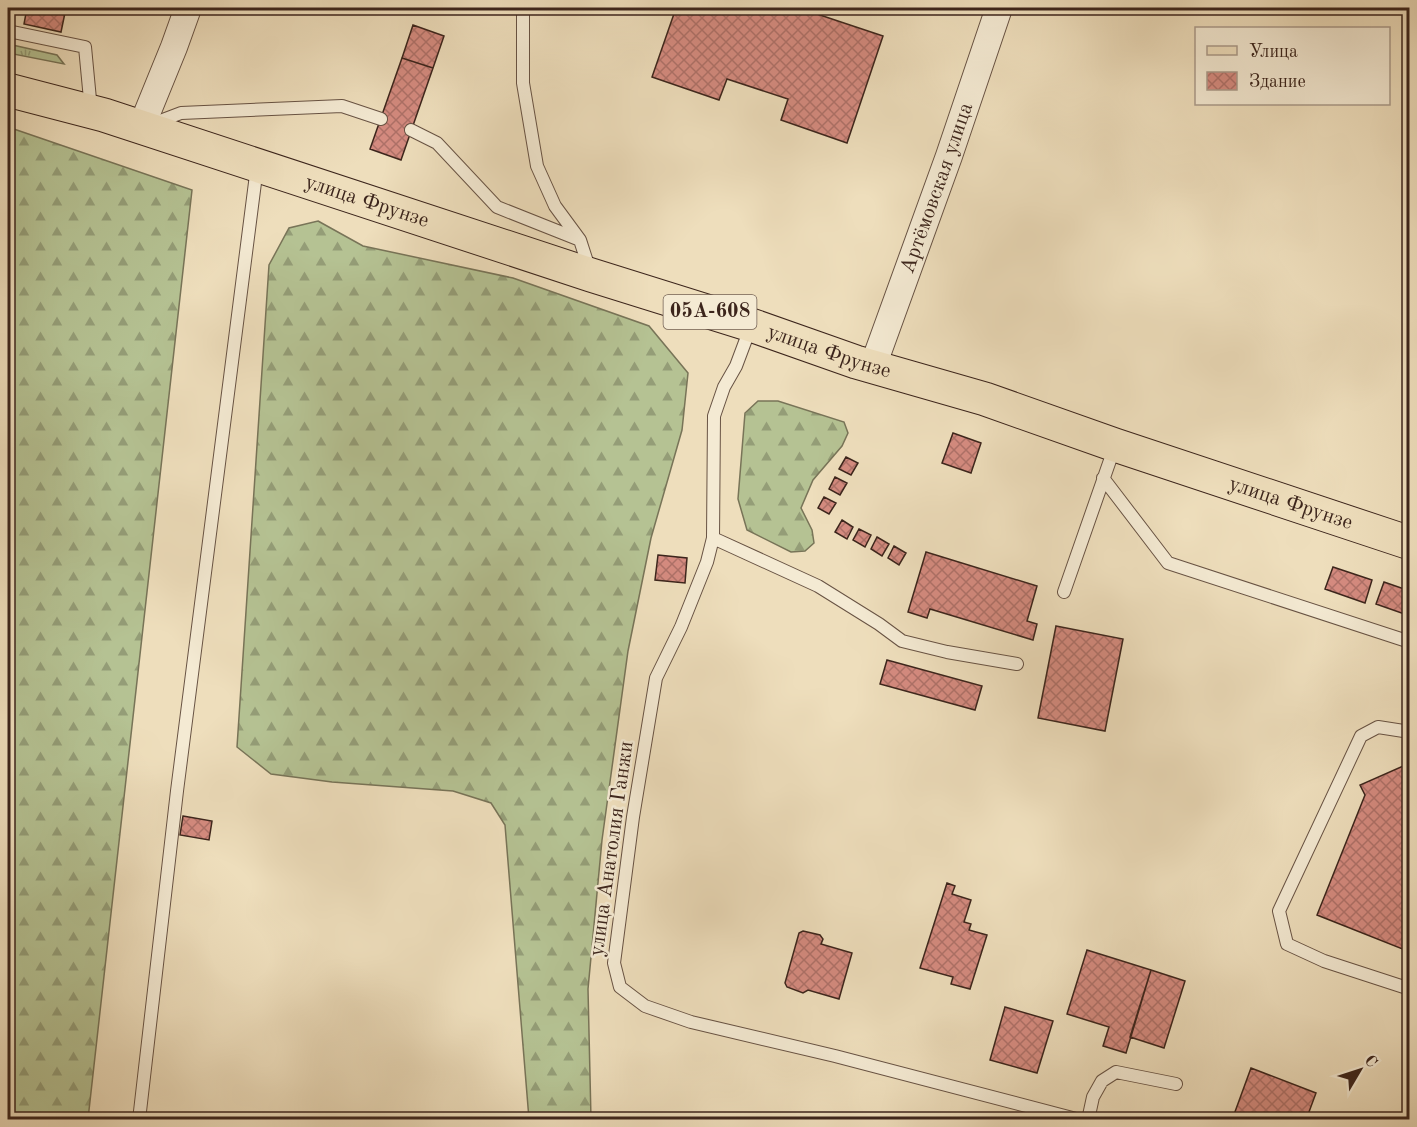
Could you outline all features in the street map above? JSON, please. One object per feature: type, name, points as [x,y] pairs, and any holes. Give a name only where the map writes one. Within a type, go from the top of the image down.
[{"type":"main road","name":"улица Фрунзе","points":[[8,90],[91,112],[751,325],[856,362],[985,399],[1115,445],[1410,543]]},
{"type":"street","points":[[141,128],[188,8]]},
{"type":"street","name":"Артёмовская улица","points":[[873,366],[949,156],[999,8]]},
{"type":"lane","points":[[523,8],[524,83],[537,166],[555,206],[580,240],[591,275]]},
{"type":"lane","points":[[8,31],[85,47],[91,112]]},
{"type":"lane","points":[[141,128],[181,113],[342,106],[381,119]]},
{"type":"lane","points":[[411,130],[437,143],[496,207],[580,240]]},
{"type":"lane","points":[[139,1119],[177,791],[257,166]]},
{"type":"lane","name":"улица Анатолия Ганжи","points":[[751,325],[714,416],[713,538],[707,562],[681,627],[656,678],[633,817],[614,963],[620,987],[645,1006],[691,1022],[835,1056],[1080,1119]]},
{"type":"lane","points":[[1064,592],[1115,445]]},
{"type":"lane","points":[[1104,478],[1168,563],[1410,642]]},
{"type":"lane","points":[[713,538],[819,586],[902,641],[947,652],[1017,664]]},
{"type":"lane","points":[[1410,732],[1378,727],[1361,736],[1279,911],[1287,944],[1324,961],[1410,989]]},
{"type":"lane","points":[[1088,1119],[1093,1097],[1102,1081],[1116,1072],[1176,1084]]},
{"type":"green space","points":[[8,44],[57,55],[64,64],[8,53]]},
{"type":"green space","points":[[8,127],[192,190],[88,1119],[8,1119]]},
{"type":"green space","points":[[318,221],[363,246],[513,278],[649,326],[688,373],[682,430],[651,538],[628,651],[602,840],[588,989],[591,1119],[529,1119],[505,825],[491,803],[453,791],[332,782],[271,774],[237,747],[269,265],[289,228]]},
{"type":"green space","points":[[758,401],[778,401],[844,422],[848,433],[842,446],[813,480],[801,508],[812,530],[814,543],[805,551],[791,552],[747,530],[738,499],[745,413]]},
{"type":"building","points":[[27,8],[66,8],[61,32],[24,24]]},
{"type":"building","points":[[676,8],[799,8],[883,36],[847,143],[781,120],[788,99],[727,79],[719,100],[652,77]]},
{"type":"building","points":[[413,25],[444,36],[433,68],[402,58]]},
{"type":"building","points":[[402,58],[433,68],[401,160],[370,149]]},
{"type":"building","points":[[953,433],[981,443],[971,473],[942,463]]},
{"type":"building","points":[[846,457],[858,463],[851,475],[839,469]]},
{"type":"building","points":[[835,477],[847,483],[840,495],[829,489]]},
{"type":"building","points":[[824,497],[836,503],[829,514],[818,508]]},
{"type":"building","points":[[842,520],[853,527],[847,539],[835,532]]},
{"type":"building","points":[[859,529],[871,535],[865,547],[853,540]]},
{"type":"building","points":[[877,537],[889,544],[882,556],[871,549]]},
{"type":"building","points":[[894,546],[906,553],[899,565],[888,558]]},
{"type":"building","points":[[926,552],[1037,586],[1027,621],[1037,624],[1033,640],[930,609],[927,618],[908,612]]},
{"type":"building","points":[[658,555],[687,558],[685,583],[655,580]]},
{"type":"building","points":[[1333,567],[1372,580],[1365,603],[1325,589]]},
{"type":"building","points":[[1384,582],[1410,591],[1410,616],[1376,604]]},
{"type":"building","points":[[1056,626],[1123,639],[1105,731],[1038,718]]},
{"type":"building","points":[[887,660],[982,686],[975,710],[880,684]]},
{"type":"building","points":[[1410,763],[1410,952],[1317,915],[1365,795],[1360,785]]},
{"type":"building","points":[[183,816],[212,821],[209,840],[180,835]]},
{"type":"building","points":[[947,883],[955,886],[952,894],[971,900],[964,922],[971,924],[969,930],[987,935],[970,989],[951,984],[953,977],[920,968]]},
{"type":"building","points":[[803,931],[820,935],[823,939],[821,944],[852,953],[839,999],[808,990],[803,993],[787,987],[785,983],[799,933]]},
{"type":"building","points":[[1087,950],[1151,970],[1126,1053],[1103,1046],[1109,1027],[1067,1014]]},
{"type":"building","points":[[1151,970],[1185,981],[1164,1048],[1130,1037]]},
{"type":"building","points":[[1005,1007],[1053,1021],[1037,1073],[990,1060]]},
{"type":"building","points":[[1251,1068],[1316,1093],[1306,1120],[1232,1120]]}]
